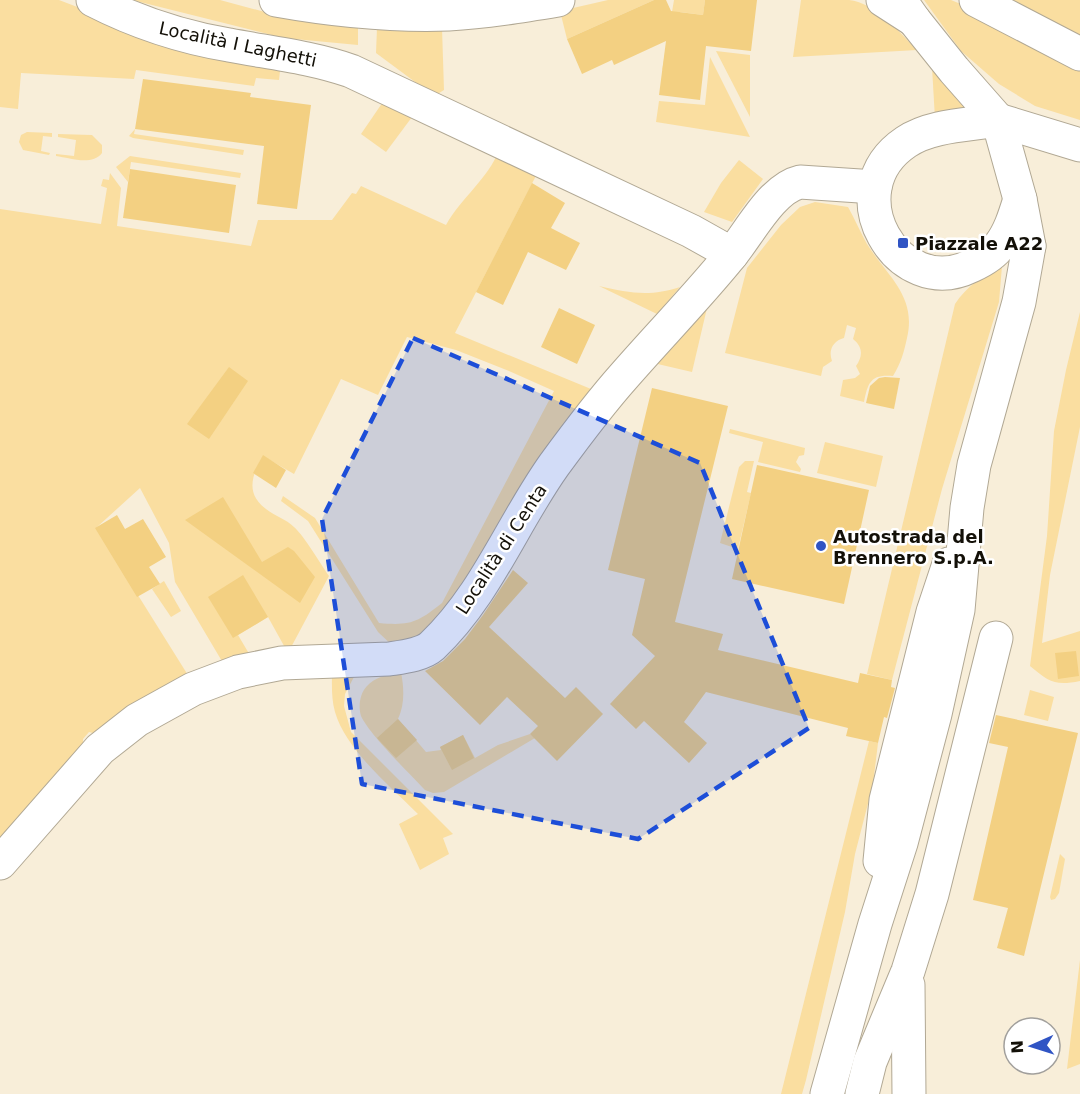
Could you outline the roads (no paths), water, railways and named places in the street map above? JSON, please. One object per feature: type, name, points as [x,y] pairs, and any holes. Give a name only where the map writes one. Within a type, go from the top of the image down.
[{"type":"main road","name":"Località I Laghetti","points":[[93,0],[128,18],[194,38],[307,57],[351,71],[691,231],[732,254]]},
{"type":"main road","points":[[276,0],[317,7],[405,14],[489,11],[558,0]]},
{"type":"main road","points":[[827,1094],[875,924],[886,800],[933,612],[967,508],[974,465],[1019,302],[1029,246],[1020,199],[998,120],[954,70],[907,10],[882,0]]},
{"type":"main road","points":[[976,0],[1080,54]]},
{"type":"main road","points":[[1020,199],[1009,230],[1000,246],[986,259],[965,269],[942,273],[910,263],[888,245],[877,222],[874,207],[875,187],[879,172],[905,142],[920,135],[998,120],[1080,145]]},
{"type":"main road","name":"Località di Centa","points":[[0,863],[100,749],[137,720],[193,689],[238,672],[282,663],[401,657],[432,646],[478,590],[552,468],[628,371],[732,254],[776,196],[790,185],[805,182],[875,187]]},
{"type":"main road","points":[[875,924],[918,864],[933,812],[979,615],[967,508]]},
{"type":"main road","points":[[862,1094],[870,1062],[908,971],[932,894],[996,638]]},
{"type":"main road","points":[[908,971],[909,1094]]},
{"type":"place","name":"Piazzale A22","points":[[903,243]]},
{"type":"place","name":"Autostrada del Brennero S.p.A.","points":[[821,546]]}]
